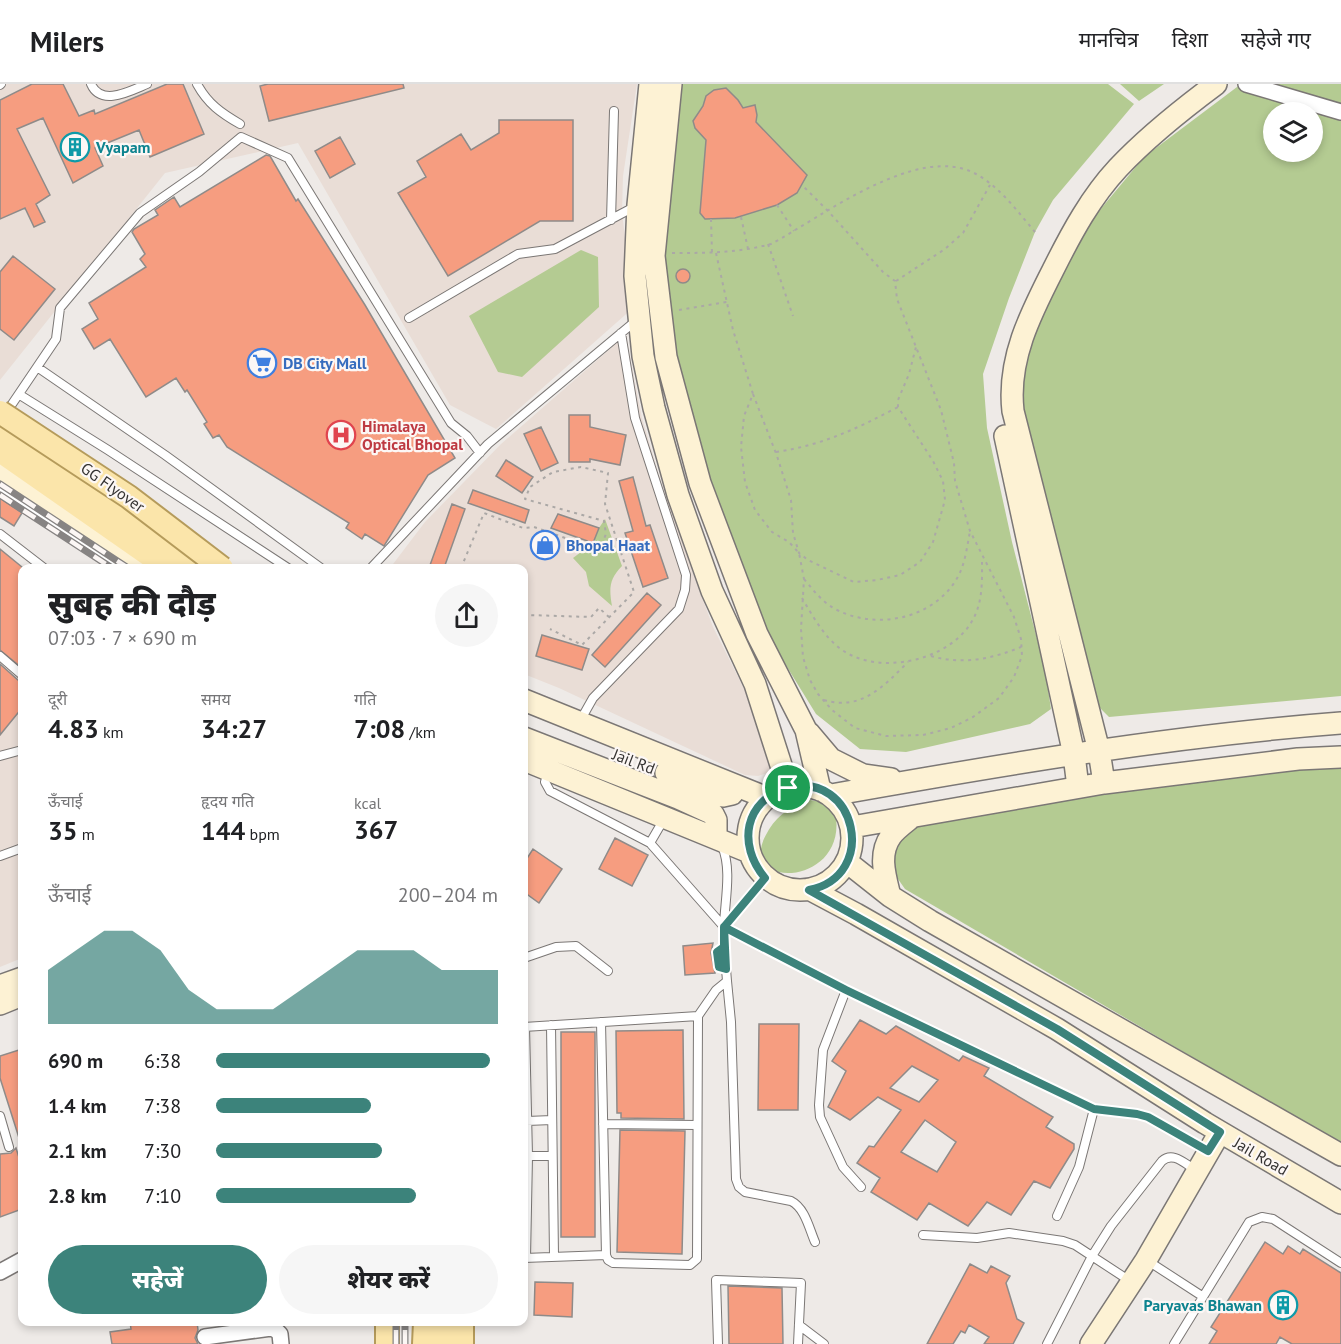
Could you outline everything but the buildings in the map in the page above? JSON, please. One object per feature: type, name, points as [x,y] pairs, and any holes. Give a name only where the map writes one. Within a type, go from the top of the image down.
[{"type":"main road","points":[[650,84],[638,205],[635,276],[643,356],[654,408],[678,495],[723,619],[755,684],[788,788]]},
{"type":"main road","points":[[671,84],[654,256],[666,357],[700,483],[757,634],[806,730],[826,792]]},
{"type":"main road","points":[[1078,788],[1074,755],[1001,418],[999,397],[1001,370],[1015,319],[1067,215],[1102,167],[1142,124],[1195,84]]},
{"type":"main road","points":[[1104,783],[1099,751],[1013,411],[1011,392],[1013,373],[1031,311],[1078,221],[1117,169],[1161,126],[1216,84]]},
{"type":"main road","name":"GG Flyover","points":[[0,412],[129,497],[217,564]]},
{"type":"main road","name":"GG Flyover","points":[[0,433],[110,506],[187,564]]},
{"type":"main road","points":[[0,451],[163,564]]},
{"type":"main road","points":[[0,471],[134,564]]},
{"type":"main road","points":[[528,702],[767,798]]},
{"type":"main road","name":"Jail Rd","points":[[528,718],[718,805]]},
{"type":"main road","points":[[826,792],[909,782],[1099,751],[1278,728],[1341,723]]},
{"type":"main road","points":[[806,730],[831,759],[863,775],[909,782]]},
{"type":"main road","name":"Jail Rd","points":[[528,740],[678,798],[718,805]]},
{"type":"main road","points":[[852,827],[1104,783],[1298,759],[1341,757]]},
{"type":"main road","points":[[528,762],[749,852]]},
{"type":"main road","points":[[809,786],[826,792],[847,813],[852,827],[853,842],[847,862],[836,878],[818,888],[803,891],[774,884],[765,878],[755,866],[749,852],[747,837],[755,810],[767,798],[779,790],[788,788],[809,786]]},
{"type":"main road","points":[[717,838],[718,805],[745,789]]},
{"type":"main road","points":[[890,896],[882,864],[891,836],[913,816]]},
{"type":"main road","points":[[847,862],[890,896],[930,921],[1341,1155]]},
{"type":"main road","name":"Jail Road","points":[[809,890],[1057,1029],[1220,1132],[1341,1203]]},
{"type":"main road","points":[[0,986],[18,979]]},
{"type":"main road","points":[[0,1004],[18,997]]},
{"type":"main road","points":[[1091,1344],[1130,1281],[1146,1260],[1220,1132]]},
{"type":"main road","points":[[387,1326],[387,1344]]},
{"type":"main road","points":[[424,1344],[425,1326]]},
{"type":"main road","points":[[445,1326],[445,1344]]},
{"type":"main road","points":[[462,1326],[462,1344]]},
{"type":"street","points":[[1246,84],[1341,112]]},
{"type":"street","points":[[0,1272],[18,1262]]},
{"type":"street","points":[[205,1337],[271,1328],[280,1334],[281,1344]]},
{"type":"lane","points":[[91,84],[94,90],[102,95],[116,96],[147,84]]},
{"type":"lane","points":[[197,84],[216,110],[240,124]]},
{"type":"lane","points":[[611,220],[614,111]]},
{"type":"lane","points":[[0,422],[56,339],[60,308],[140,213],[199,172],[241,137],[288,158],[451,423],[467,436],[480,453]]},
{"type":"lane","points":[[409,318],[518,254],[526,251],[547,252],[555,249],[638,205]]},
{"type":"lane","points":[[375,564],[480,453],[639,318]]},
{"type":"lane","points":[[578,723],[593,698],[679,609],[686,590],[686,575],[679,551],[635,418],[621,333]]},
{"type":"lane","points":[[37,368],[165,454],[316,564]]},
{"type":"lane","points":[[20,395],[282,564]]},
{"type":"lane","points":[[0,491],[111,564]]},
{"type":"lane","points":[[0,534],[39,564]]},
{"type":"lane","points":[[0,656],[18,672]]},
{"type":"lane","points":[[2,754],[18,751]]},
{"type":"lane","points":[[548,771],[545,782],[550,791],[650,843],[724,927],[846,990],[1094,1109],[1148,1117],[1208,1151]]},
{"type":"lane","points":[[650,843],[664,818]]},
{"type":"lane","points":[[717,838],[726,855],[724,947],[731,1022],[736,1179],[739,1187],[745,1192],[797,1204],[815,1242]]},
{"type":"lane","points":[[0,856],[18,849]]},
{"type":"lane","points":[[724,927],[765,878]]},
{"type":"lane","points":[[528,957],[556,947],[576,946],[608,971]]},
{"type":"lane","points":[[601,1022],[606,1255],[613,1263],[690,1265],[697,1259],[698,1016],[716,990],[727,981]]},
{"type":"lane","points":[[846,990],[823,1050],[820,1118],[843,1167],[861,1187]]},
{"type":"lane","points":[[528,1027],[698,1016]]},
{"type":"lane","points":[[551,1025],[554,1256]]},
{"type":"lane","points":[[1057,1216],[1079,1167],[1094,1109]]},
{"type":"lane","points":[[0,1118],[9,1147]]},
{"type":"lane","points":[[528,1120],[552,1120]]},
{"type":"lane","points":[[603,1124],[697,1125]]},
{"type":"lane","points":[[528,1156],[552,1156]]},
{"type":"lane","points":[[1047,1344],[1092,1256],[1114,1221],[1166,1157],[1174,1156],[1196,1171]]},
{"type":"lane","points":[[1174,1344],[1249,1222],[1262,1217],[1274,1219],[1341,1263]]},
{"type":"lane","points":[[923,1235],[977,1238],[1009,1233],[1063,1241],[1075,1245],[1130,1281]]},
{"type":"lane","points":[[528,1258],[606,1255]]},
{"type":"lane","points":[[1146,1260],[1202,1296]]},
{"type":"lane","points":[[718,1344],[716,1280],[801,1283],[798,1344]]},
{"type":"lane","points":[[799,1325],[824,1344]]},
{"type":"path","points":[[670,252],[714,253],[768,244],[880,183],[917,169],[948,166],[965,169],[978,175],[1008,201],[1035,232]]},
{"type":"path","points":[[711,219],[714,253],[733,330],[791,500],[794,533],[804,579],[803,657],[810,680],[823,700],[855,728],[886,736],[923,735],[951,728],[973,717],[999,698],[1014,677],[1022,656],[1014,617],[970,531],[955,481],[954,463],[940,410],[897,299],[895,281],[883,272],[802,185]]},
{"type":"path","points":[[895,281],[945,249],[963,233],[990,185]]},
{"type":"path","points":[[777,205],[794,231]]},
{"type":"path","points":[[741,217],[748,249]]},
{"type":"path","points":[[768,244],[793,316]]},
{"type":"path","points":[[675,311],[727,302]]},
{"type":"path","points":[[753,394],[744,416],[741,447],[745,482],[755,510],[772,532],[789,542],[807,560],[854,582],[900,575],[920,562],[933,542],[945,500],[942,481],[933,461],[898,407],[898,400],[909,374],[916,347]]},
{"type":"path","points":[[776,452],[820,443],[858,428],[898,407]]},
{"type":"path","points":[[463,564],[484,513],[523,528],[534,527],[599,550],[606,534],[604,521],[525,499],[530,487],[553,472],[581,467],[608,473],[605,504],[634,591],[582,645],[550,629]]},
{"type":"path","points":[[804,579],[820,598],[837,610],[862,618],[892,620],[917,613],[936,602],[956,580],[965,557],[970,531]]},
{"type":"path","points":[[802,597],[820,627],[834,643],[852,656],[875,663],[908,662],[929,655],[958,638],[976,614],[981,589],[982,556]]},
{"type":"path","points":[[528,615],[591,617],[598,608],[609,617]]},
{"type":"path","points":[[929,655],[952,661],[976,660],[1003,655],[1021,647]]},
{"type":"path","points":[[823,700],[847,704],[867,697],[908,662]]},
{"type":"shaded area","points":[[0,84],[637,84],[623,176],[622,212],[633,308],[496,429],[450,405],[298,143],[165,173],[0,380]]},
{"type":"shaded area","name":"Bhopal Haat","points":[[626,335],[642,418],[693,573],[713,627],[781,762],[770,772],[758,776],[745,775],[528,676],[528,564],[393,564],[425,522],[501,444]]},
{"type":"shaded area","points":[[0,561],[18,575],[18,960],[0,967]]},
{"type":"green space","points":[[679,84],[1108,84],[1134,104],[1053,200],[1035,232],[983,374],[987,428],[1012,542],[1045,670],[1051,709],[1030,724],[906,752],[860,749],[816,714],[771,641],[714,498],[678,375],[662,264]]},
{"type":"green space","points":[[1120,84],[1164,84],[1139,101]]},
{"type":"green space","points":[[1241,84],[1341,84],[1341,696],[1109,717],[1084,692],[1030,462],[1021,393],[1030,336],[1084,229],[1144,157]]},
{"type":"green space","points":[[581,250],[598,257],[599,307],[522,377],[498,372],[469,316]]},
{"type":"green space","points":[[605,519],[622,566],[611,584],[612,606],[589,586],[586,572],[573,558],[593,543]]},
{"type":"green space","points":[[1341,764],[1341,1144],[905,889],[884,859],[876,842],[882,831],[1144,778]]},
{"type":"green space","points":[[810,800],[821,802],[835,811],[835,836],[826,855],[812,867],[794,873],[778,872],[766,865],[761,852],[767,833],[785,812]]},
{"type":"railway","points":[[0,484],[122,564]]},
{"type":"railway","points":[[0,495],[106,564]]},
{"type":"railway","points":[[396,1326],[396,1344]]},
{"type":"railway","points":[[405,1326],[405,1344]]},
{"type":"place","name":"Vyapam","points":[[75,147]]},
{"type":"place","name":"DB City Mall","points":[[262,363]]},
{"type":"place","name":"Himalaya Optical Bhopal","points":[[341,435]]},
{"type":"place","name":"Bhopal Haat","points":[[545,545]]},
{"type":"place","name":"Paryavas Bhawan","points":[[1283,1305]]},
{"type":"route","points":[[788,788],[779,790],[767,798],[755,810],[750,822],[747,837],[749,852],[755,866],[765,878],[724,927],[726,969],[719,967],[717,952],[724,947],[724,927],[846,990],[1094,1109],[1148,1117],[1208,1151],[1220,1132],[1057,1029],[856,914],[809,890],[818,888],[836,878],[842,870],[853,842],[852,827],[847,813],[831,795],[809,786],[788,788]]}]
